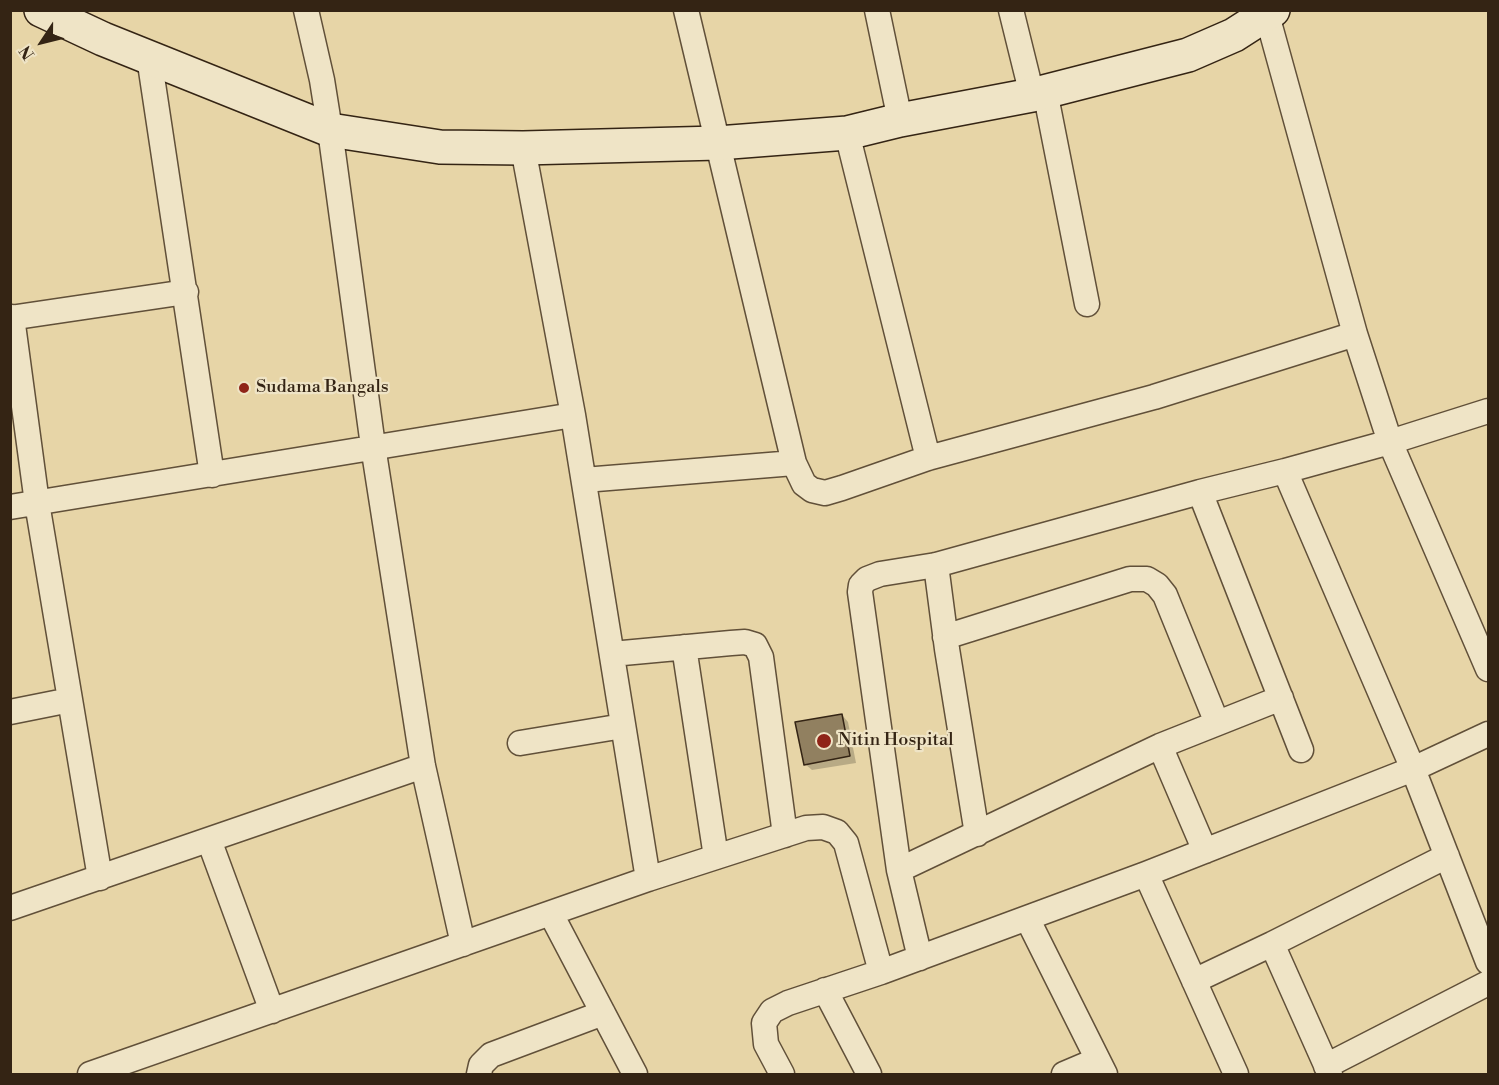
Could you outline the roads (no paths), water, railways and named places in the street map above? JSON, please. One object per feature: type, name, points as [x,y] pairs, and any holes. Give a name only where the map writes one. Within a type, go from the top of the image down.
[{"type":"street","points":[[41,10],[103,39],[287,115],[330,130],[440,147],[523,148],[718,143],[847,133],[900,120],[1039,93],[1188,55],[1234,35],[1270,13],[1354,334],[1389,442],[1488,669]]},
{"type":"street","points":[[306,10],[322,80],[330,130],[373,446],[423,766],[463,944]]},
{"type":"street","points":[[686,10],[794,463],[804,483],[812,490],[825,493],[928,458],[1154,397],[1354,334]]},
{"type":"street","points":[[877,10],[900,120]]},
{"type":"street","points":[[1011,10],[1039,93],[1088,304]]},
{"type":"street","points":[[149,57],[212,475]]},
{"type":"street","points":[[847,133],[928,458]]},
{"type":"street","points":[[523,148],[573,415],[648,879]]},
{"type":"street","points":[[100,879],[37,503],[11,318],[186,292]]},
{"type":"street","points":[[920,958],[899,870],[860,592],[861,585],[867,579],[880,574],[936,565],[1200,492],[1285,471],[1488,411]]},
{"type":"street","points":[[10,507],[573,415]]},
{"type":"street","points":[[584,480],[794,463]]},
{"type":"street","points":[[1285,471],[1413,769],[1488,962]]},
{"type":"street","points":[[1200,492],[1301,750]]},
{"type":"street","points":[[936,565],[945,637],[977,834]]},
{"type":"street","points":[[945,637],[1130,579],[1147,579],[1157,585],[1165,595],[1217,723]]},
{"type":"street","points":[[612,654],[745,642],[754,645],[761,657],[785,835]]},
{"type":"street","points":[[684,647],[716,857]]},
{"type":"street","points":[[899,870],[1160,746],[1281,698]]},
{"type":"street","points":[[10,712],[70,700]]},
{"type":"street","points":[[520,743],[623,726]]},
{"type":"street","points":[[782,1074],[766,1044],[764,1023],[772,1011],[788,1003],[920,958],[1146,874],[1413,769],[1488,734]]},
{"type":"street","points":[[1160,746],[1205,851]]},
{"type":"street","points":[[10,908],[100,879],[423,766]]},
{"type":"street","points":[[90,1074],[132,1068],[272,1011],[648,879],[806,828],[823,827],[837,832],[846,843],[881,972]]},
{"type":"street","points":[[209,840],[272,1011]]},
{"type":"street","points":[[1194,981],[1272,945],[1447,856]]},
{"type":"street","points":[[1146,874],[1236,1074]]},
{"type":"street","points":[[551,914],[635,1074]]},
{"type":"street","points":[[1028,918],[1101,1067],[1064,1074]]},
{"type":"street","points":[[1272,945],[1328,1070],[1488,983]]},
{"type":"street","points":[[825,990],[869,1074]]},
{"type":"street","points":[[479,1074],[481,1065],[491,1055],[603,1013]]},
{"type":"place","name":"Sudama Bangals","points":[[244,388]]},
{"type":"place","name":"Nitin Hospital","points":[[824,741]]}]
